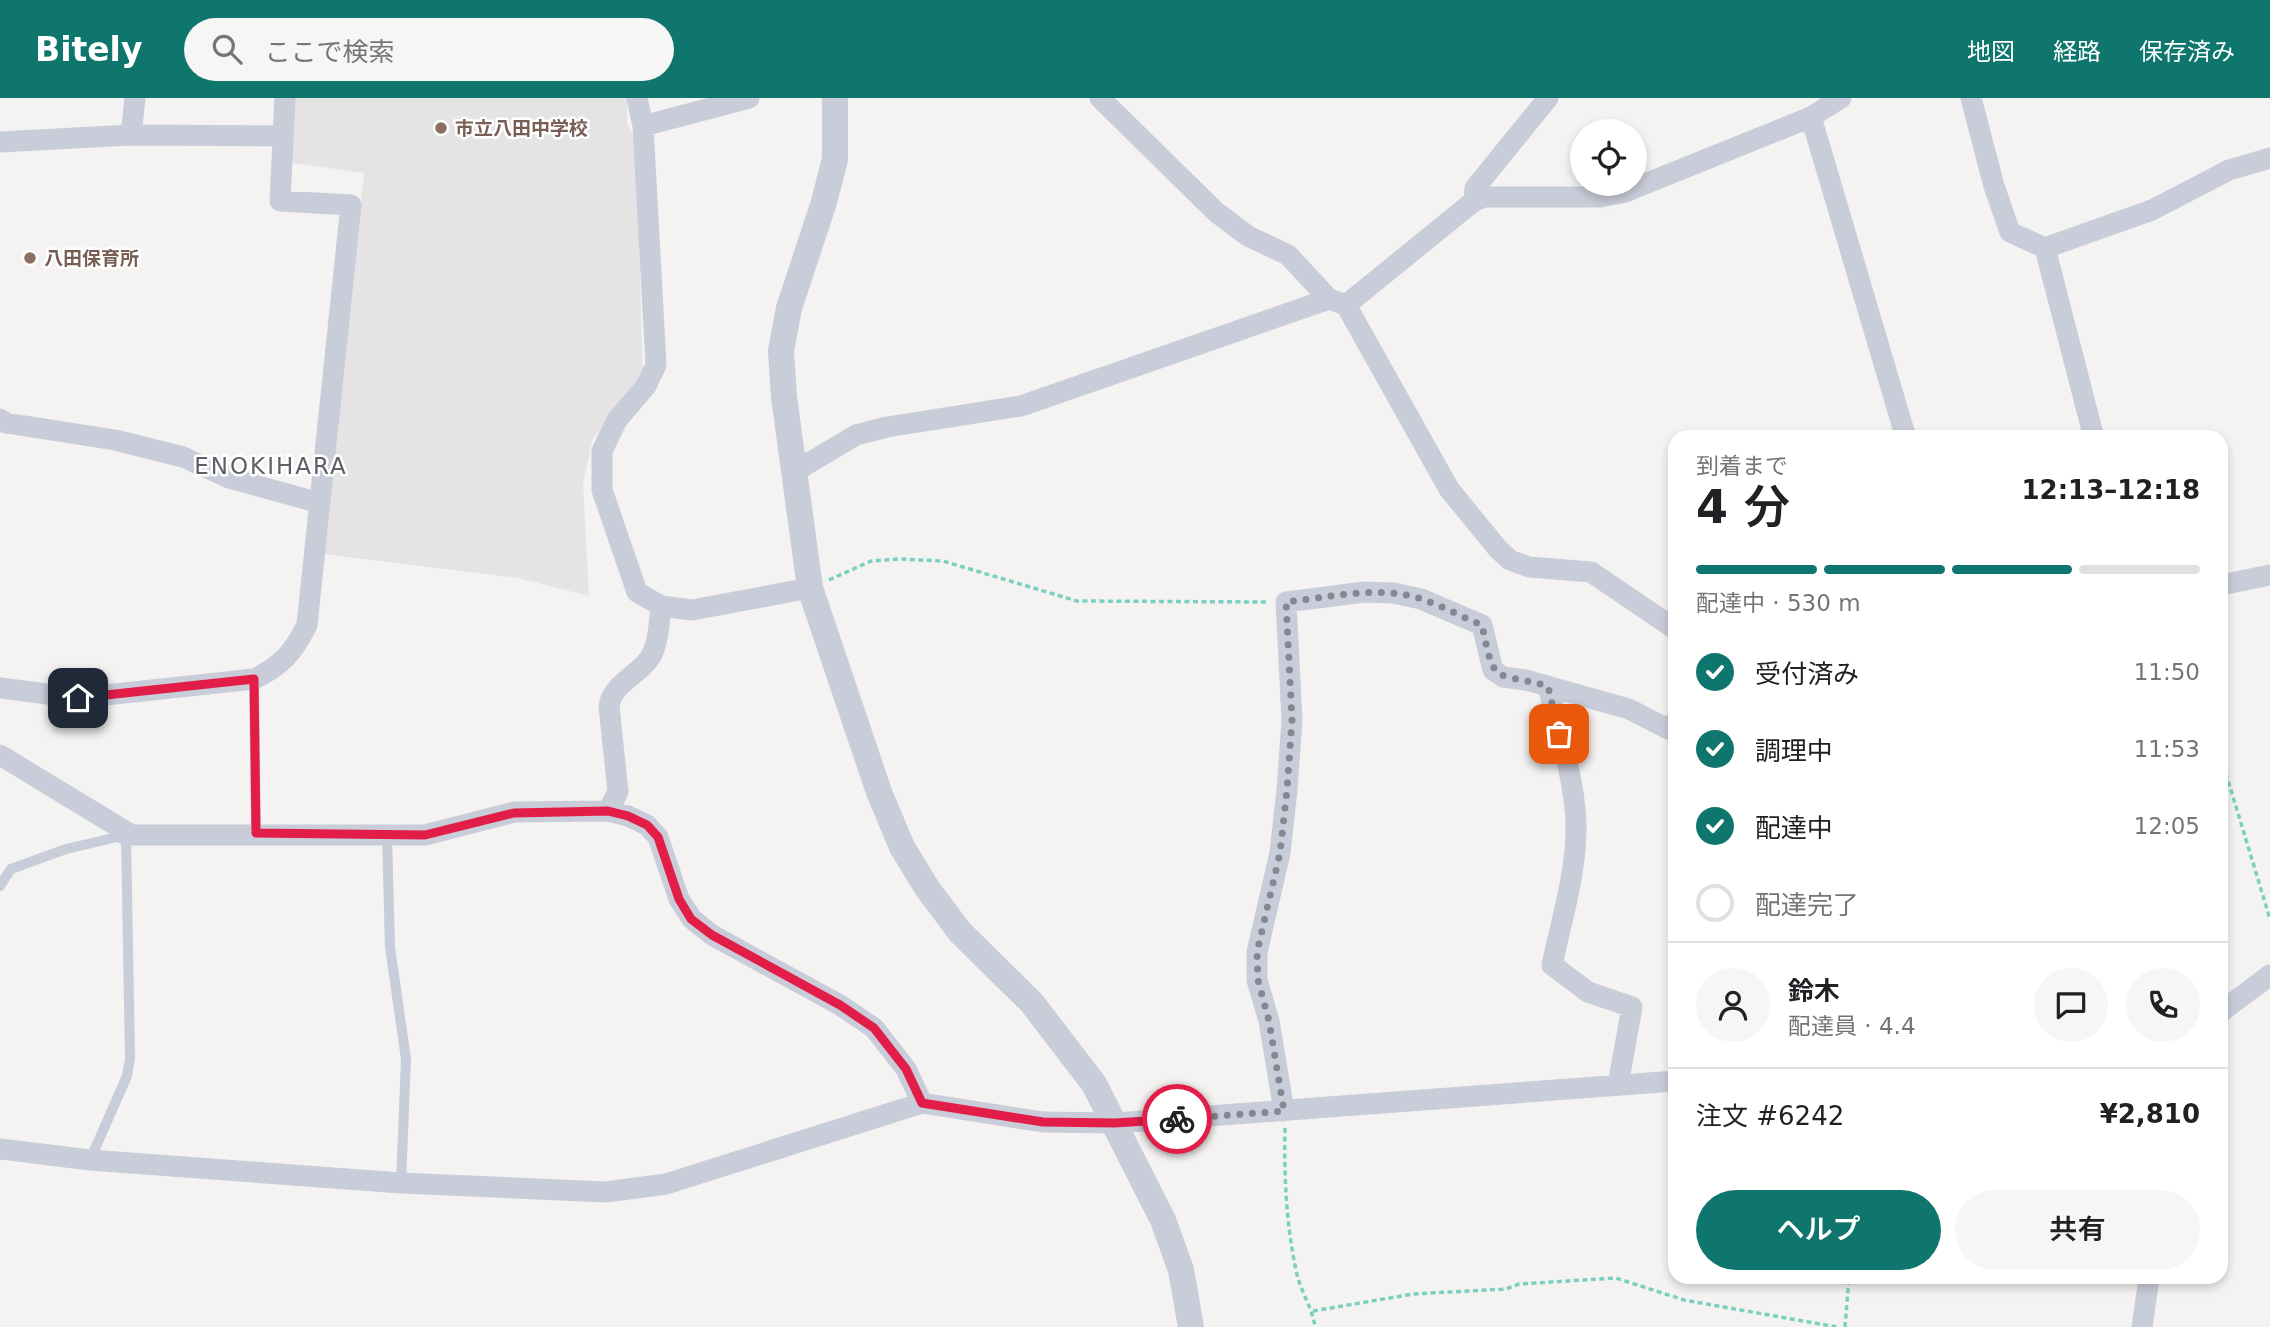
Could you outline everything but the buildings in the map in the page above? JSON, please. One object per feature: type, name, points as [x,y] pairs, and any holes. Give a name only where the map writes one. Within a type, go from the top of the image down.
[{"type":"street","points":[[131,135],[135,98]]},
{"type":"street","points":[[0,688],[78,698],[254,679],[278,668],[307,625],[351,205],[280,201],[285,98]]},
{"type":"street","points":[[637,98],[643,126],[656,365],[646,386],[617,420],[602,451],[602,490],[637,592],[661,606],[692,610],[810,588]]},
{"type":"street","points":[[643,126],[749,98]]},
{"type":"street","points":[[835,98],[835,159],[824,202],[789,308],[781,351],[810,588],[878,792],[902,847],[927,888],[960,932],[1032,1003],[1094,1084],[1163,1220],[1181,1270],[1191,1327]]},
{"type":"street","points":[[1474,201],[1475,188],[1548,98]]},
{"type":"street","points":[[794,472],[856,435],[887,427],[1021,406],[1337,302],[1474,201],[1485,197],[1600,197],[1625,192],[1811,117],[1841,98]]},
{"type":"street","points":[[1971,98],[1994,186],[2010,232],[2045,248],[2152,210],[2229,170],[2270,158]]},
{"type":"street","points":[[1105,101],[1216,212],[1248,236],[1288,255],[1337,302],[1449,489],[1498,550],[1510,560],[1529,567],[1591,572],[1668,624]]},
{"type":"street","points":[[1811,117],[1904,430]]},
{"type":"street","points":[[0,142],[131,135],[282,136]]},
{"type":"street","points":[[2045,248],[2092,430]]},
{"type":"street","points":[[0,419],[6,423],[115,440],[183,457],[229,478],[320,503]]},
{"type":"street","points":[[2228,584],[2270,575]]},
{"type":"street","points":[[1284,1111],[1269,1021],[1258,980],[1257,952],[1280,853],[1287,790],[1292,720],[1286,602],[1365,592],[1421,599],[1482,625],[1493,670],[1503,677],[1548,686],[1629,709],[1668,729]]},
{"type":"street","points":[[608,811],[618,792],[610,696],[650,659],[656,645],[661,606]]},
{"type":"street","points":[[1548,686],[1575,806],[1576,832],[1574,860],[1552,965],[1588,992],[1632,1007],[1618,1086]]},
{"type":"street","points":[[0,755],[128,834],[425,835],[514,813],[608,811],[628,816],[647,825],[658,837],[679,899],[691,919],[712,935],[840,1005],[874,1028],[906,1069],[922,1103]]},
{"type":"street","points":[[2228,1007],[2270,975]]},
{"type":"street","points":[[0,1149],[90,1160],[401,1183],[606,1192],[666,1184],[922,1103],[1043,1122],[1115,1123],[1668,1082]]},
{"type":"street","points":[[2142,1327],[2149,1284]]},
{"type":"lane","points":[[254,679],[256,833]]},
{"type":"lane","points":[[0,886],[10,869],[66,849],[128,834],[130,1059],[127,1076],[90,1160]]},
{"type":"lane","points":[[387,836],[390,947],[406,1059],[401,1183]]},
{"type":"path","points":[[810,588],[871,561],[899,559],[943,561],[1077,601],[1286,602]]},
{"type":"path","points":[[2228,780],[2270,919]]},
{"type":"path","points":[[1284,1111],[1282,1147],[1289,1226],[1301,1289],[1313,1311],[1315,1327]]},
{"type":"path","points":[[1313,1311],[1413,1294],[1616,1278],[1684,1300],[1837,1327]]},
{"type":"path","points":[[1845,1327],[1849,1284]]},
{"type":"shaded area","points":[[292,98],[627,98],[627,123],[636,141],[643,378],[593,438],[583,483],[589,596],[518,578],[323,554],[364,173],[287,162]]},
{"type":"way so far","points":[[1177,1119],[1284,1111],[1269,1021],[1258,980],[1257,952],[1280,853],[1287,790],[1292,720],[1286,602],[1365,592],[1393,593],[1421,599],[1482,625],[1493,670],[1503,677],[1548,686],[1559,734]]},
{"type":"place","name":"市立八田中学校","points":[[441,128]]},
{"type":"place","name":"八田保育所","points":[[30,258]]},
{"type":"district","name":"ENOKIHARA","points":[[271,466]]},
{"type":"route","points":[[78,698],[254,679],[256,833],[425,835],[514,813],[608,811],[628,816],[647,825],[658,837],[679,899],[691,919],[712,935],[840,1005],[874,1028],[906,1069],[922,1103],[1043,1122],[1115,1123],[1177,1119]]}]
